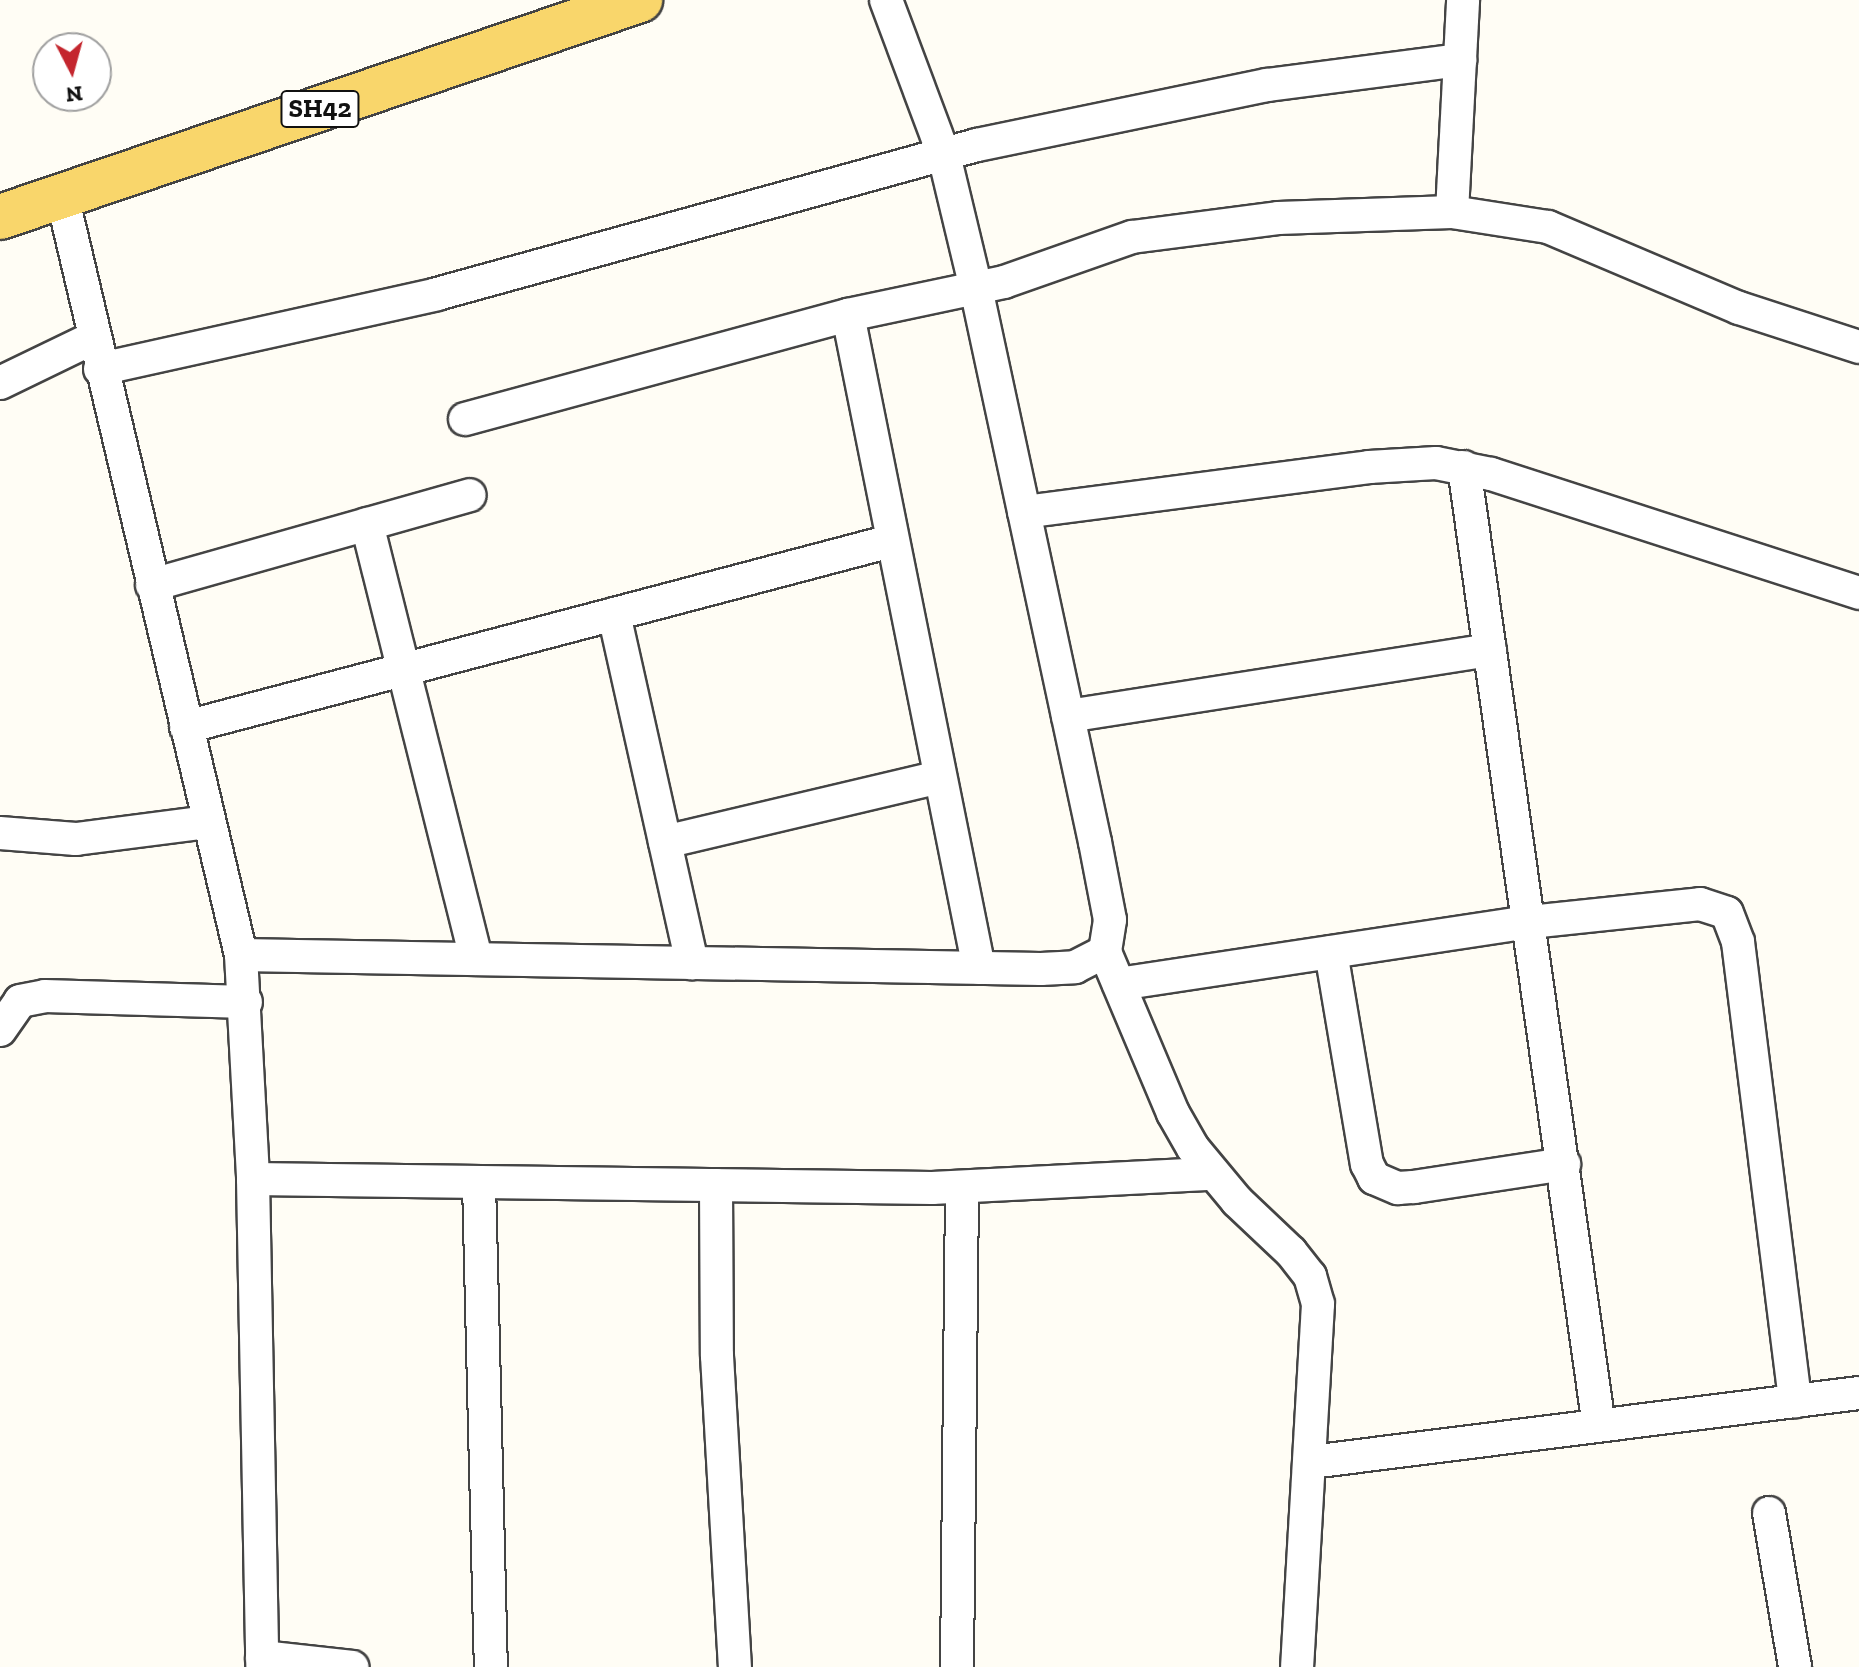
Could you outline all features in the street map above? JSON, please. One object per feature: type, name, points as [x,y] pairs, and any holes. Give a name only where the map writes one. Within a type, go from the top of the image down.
[{"type":"main road","name":"SH42","points":[[0,217],[640,0]]},
{"type":"street","points":[[886,0],[944,155],[976,288],[1110,920],[1105,952],[1173,1113],[1212,1174],[1310,1276],[1318,1304],[1319,1338],[1297,1667]]},
{"type":"street","points":[[1452,212],[1463,0]]},
{"type":"street","points":[[100,369],[437,294],[944,155],[1267,85],[1460,60]]},
{"type":"street","points":[[62,196],[100,369],[241,955],[246,1002],[253,1179],[262,1662],[352,1667]]},
{"type":"street","points":[[465,419],[848,315],[976,288],[1162,230],[1278,218],[1452,212],[1548,227],[1739,308],[1859,347]]},
{"type":"street","points":[[848,315],[979,968]]},
{"type":"street","points":[[0,383],[93,338]]},
{"type":"street","points":[[1024,512],[1381,465],[1464,467],[1859,593]]},
{"type":"street","points":[[1464,467],[1599,1426]]},
{"type":"street","points":[[152,585],[469,495]]},
{"type":"street","points":[[367,524],[476,959]]},
{"type":"street","points":[[186,727],[891,541]]},
{"type":"street","points":[[614,614],[692,963]]},
{"type":"street","points":[[1068,716],[1490,650]]},
{"type":"street","points":[[665,842],[939,777]]},
{"type":"street","points":[[0,833],[76,839],[209,822]]},
{"type":"street","points":[[1119,984],[1530,922],[1700,904],[1716,906],[1733,923],[1795,1401]]},
{"type":"street","points":[[241,955],[979,968],[1075,967],[1105,952]]},
{"type":"street","points":[[1331,952],[1367,1164],[1374,1178],[1384,1185],[1414,1187],[1564,1164]]},
{"type":"street","points":[[0,1030],[20,1001],[45,996],[246,1002]]},
{"type":"street","points":[[253,1179],[962,1187],[1212,1174]]},
{"type":"street","points":[[479,1182],[491,1667]]},
{"type":"street","points":[[716,1185],[717,1356],[735,1667]]},
{"type":"street","points":[[957,1667],[962,1187]]},
{"type":"street","points":[[1311,1462],[1859,1393]]},
{"type":"street","points":[[1769,1513],[1795,1667]]}]
